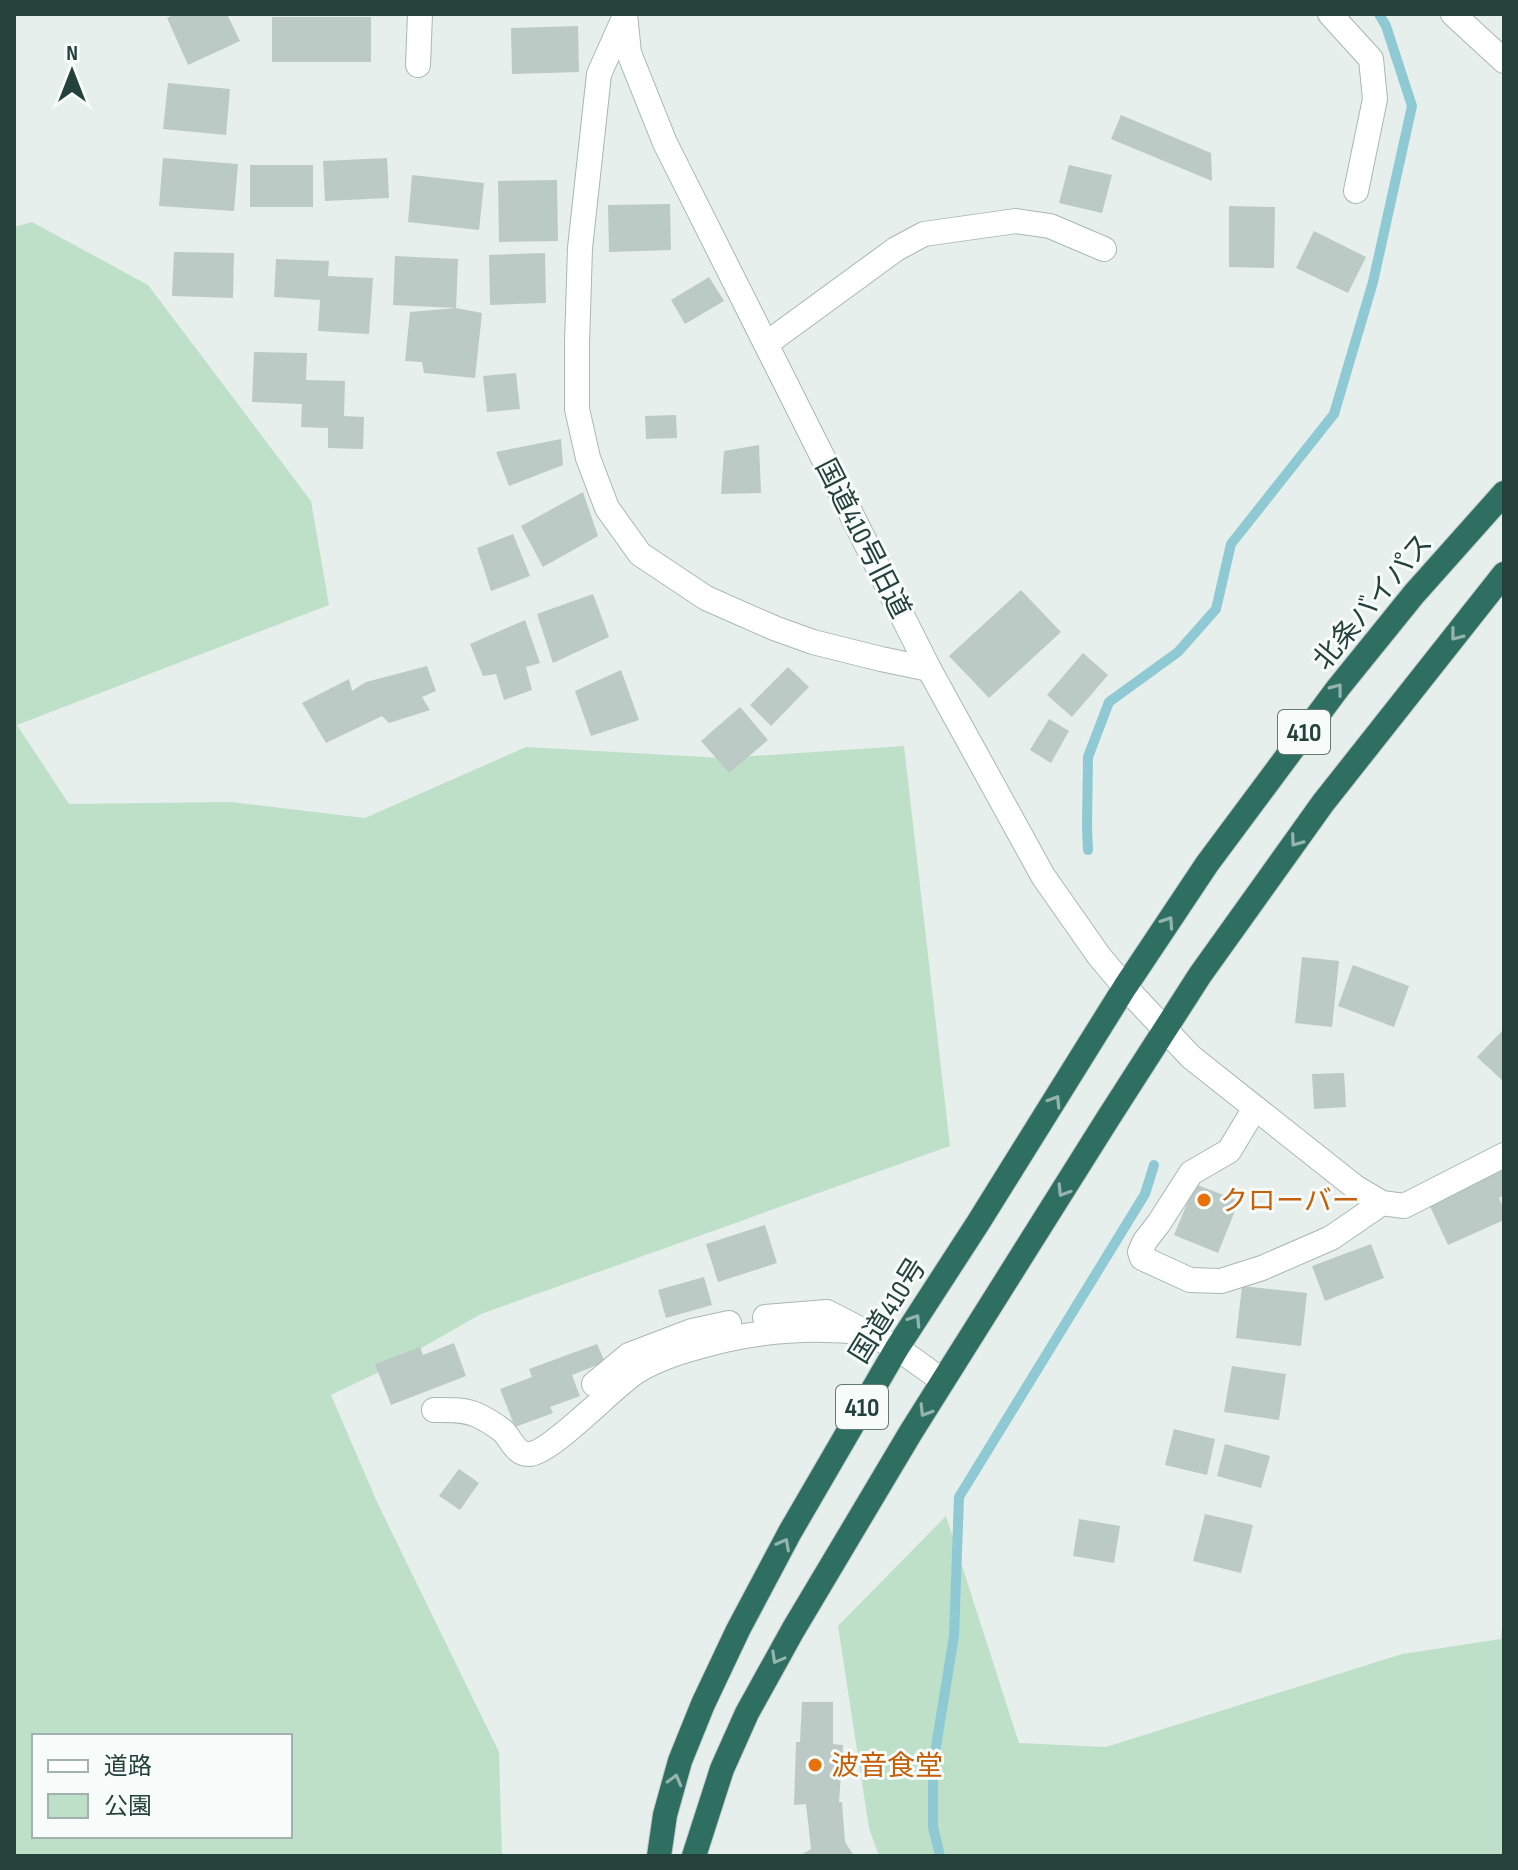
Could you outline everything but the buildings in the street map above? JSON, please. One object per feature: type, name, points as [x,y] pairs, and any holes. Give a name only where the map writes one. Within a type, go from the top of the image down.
[{"type":"highway","name":"北条バイパス","points":[[1125,987],[1207,864],[1338,688],[1414,594],[1504,493]]},
{"type":"highway","name":"410","points":[[694,1856],[722,1769],[747,1713],[830,1566],[1164,1030],[1323,803],[1504,574]]},
{"type":"highway","name":"国道410号","points":[[659,1856],[665,1815],[680,1761],[703,1704],[790,1532],[897,1348],[1125,987]]},
{"type":"street","points":[[418,65],[420,14]]},
{"type":"street","points":[[1330,14],[1371,59],[1375,99],[1356,191]]},
{"type":"street","points":[[1453,14],[1504,61]]},
{"type":"street","points":[[625,15],[599,74],[579,262],[577,409],[588,458],[607,508],[640,554],[706,598],[813,642],[929,669]]},
{"type":"street","name":"国道410号旧道","points":[[625,15],[629,53],[665,143],[929,669],[1043,876],[1066,912],[1125,987],[1191,1057],[1355,1187],[1382,1203]]},
{"type":"street","points":[[766,344],[896,249],[924,234],[1016,221],[1050,226],[1104,249]]},
{"type":"street","points":[[1255,1108],[1229,1151],[1191,1173],[1145,1241],[1140,1252],[1142,1258],[1190,1280],[1221,1281],[1262,1268],[1331,1238],[1382,1203],[1404,1206],[1504,1155]]},
{"type":"street","points":[[594,1384],[629,1355],[692,1331],[743,1320],[827,1312],[897,1348],[943,1381]]},
{"type":"street","points":[[434,1410],[474,1413],[504,1432],[518,1451],[528,1455],[541,1451],[621,1383],[659,1359],[750,1335],[823,1330],[868,1333]]},
{"type":"green space","points":[[32,222],[148,285],[311,501],[329,605],[17,725],[69,804],[230,802],[365,818],[526,747],[723,758],[904,746],[950,1146],[481,1314],[381,1371],[331,1395],[377,1502],[499,1752],[502,1856],[14,1856],[14,227]]},
{"type":"green space","points":[[946,1516],[1019,1743],[1106,1747],[1402,1654],[1501,1639],[1504,1603],[1504,1856],[879,1856],[869,1828],[838,1626]]},
{"type":"waterway","points":[[1088,850],[1088,757],[1109,702],[1178,652],[1216,609],[1231,544],[1334,414],[1373,282],[1412,106],[1386,26],[1379,14]]},
{"type":"waterway","points":[[940,1856],[933,1827],[933,1765],[954,1636],[959,1497],[1145,1194],[1154,1165]]},
{"type":"place","name":"クローバー","points":[[1204,1200]]},
{"type":"place","name":"波音食堂","points":[[815,1765]]}]
